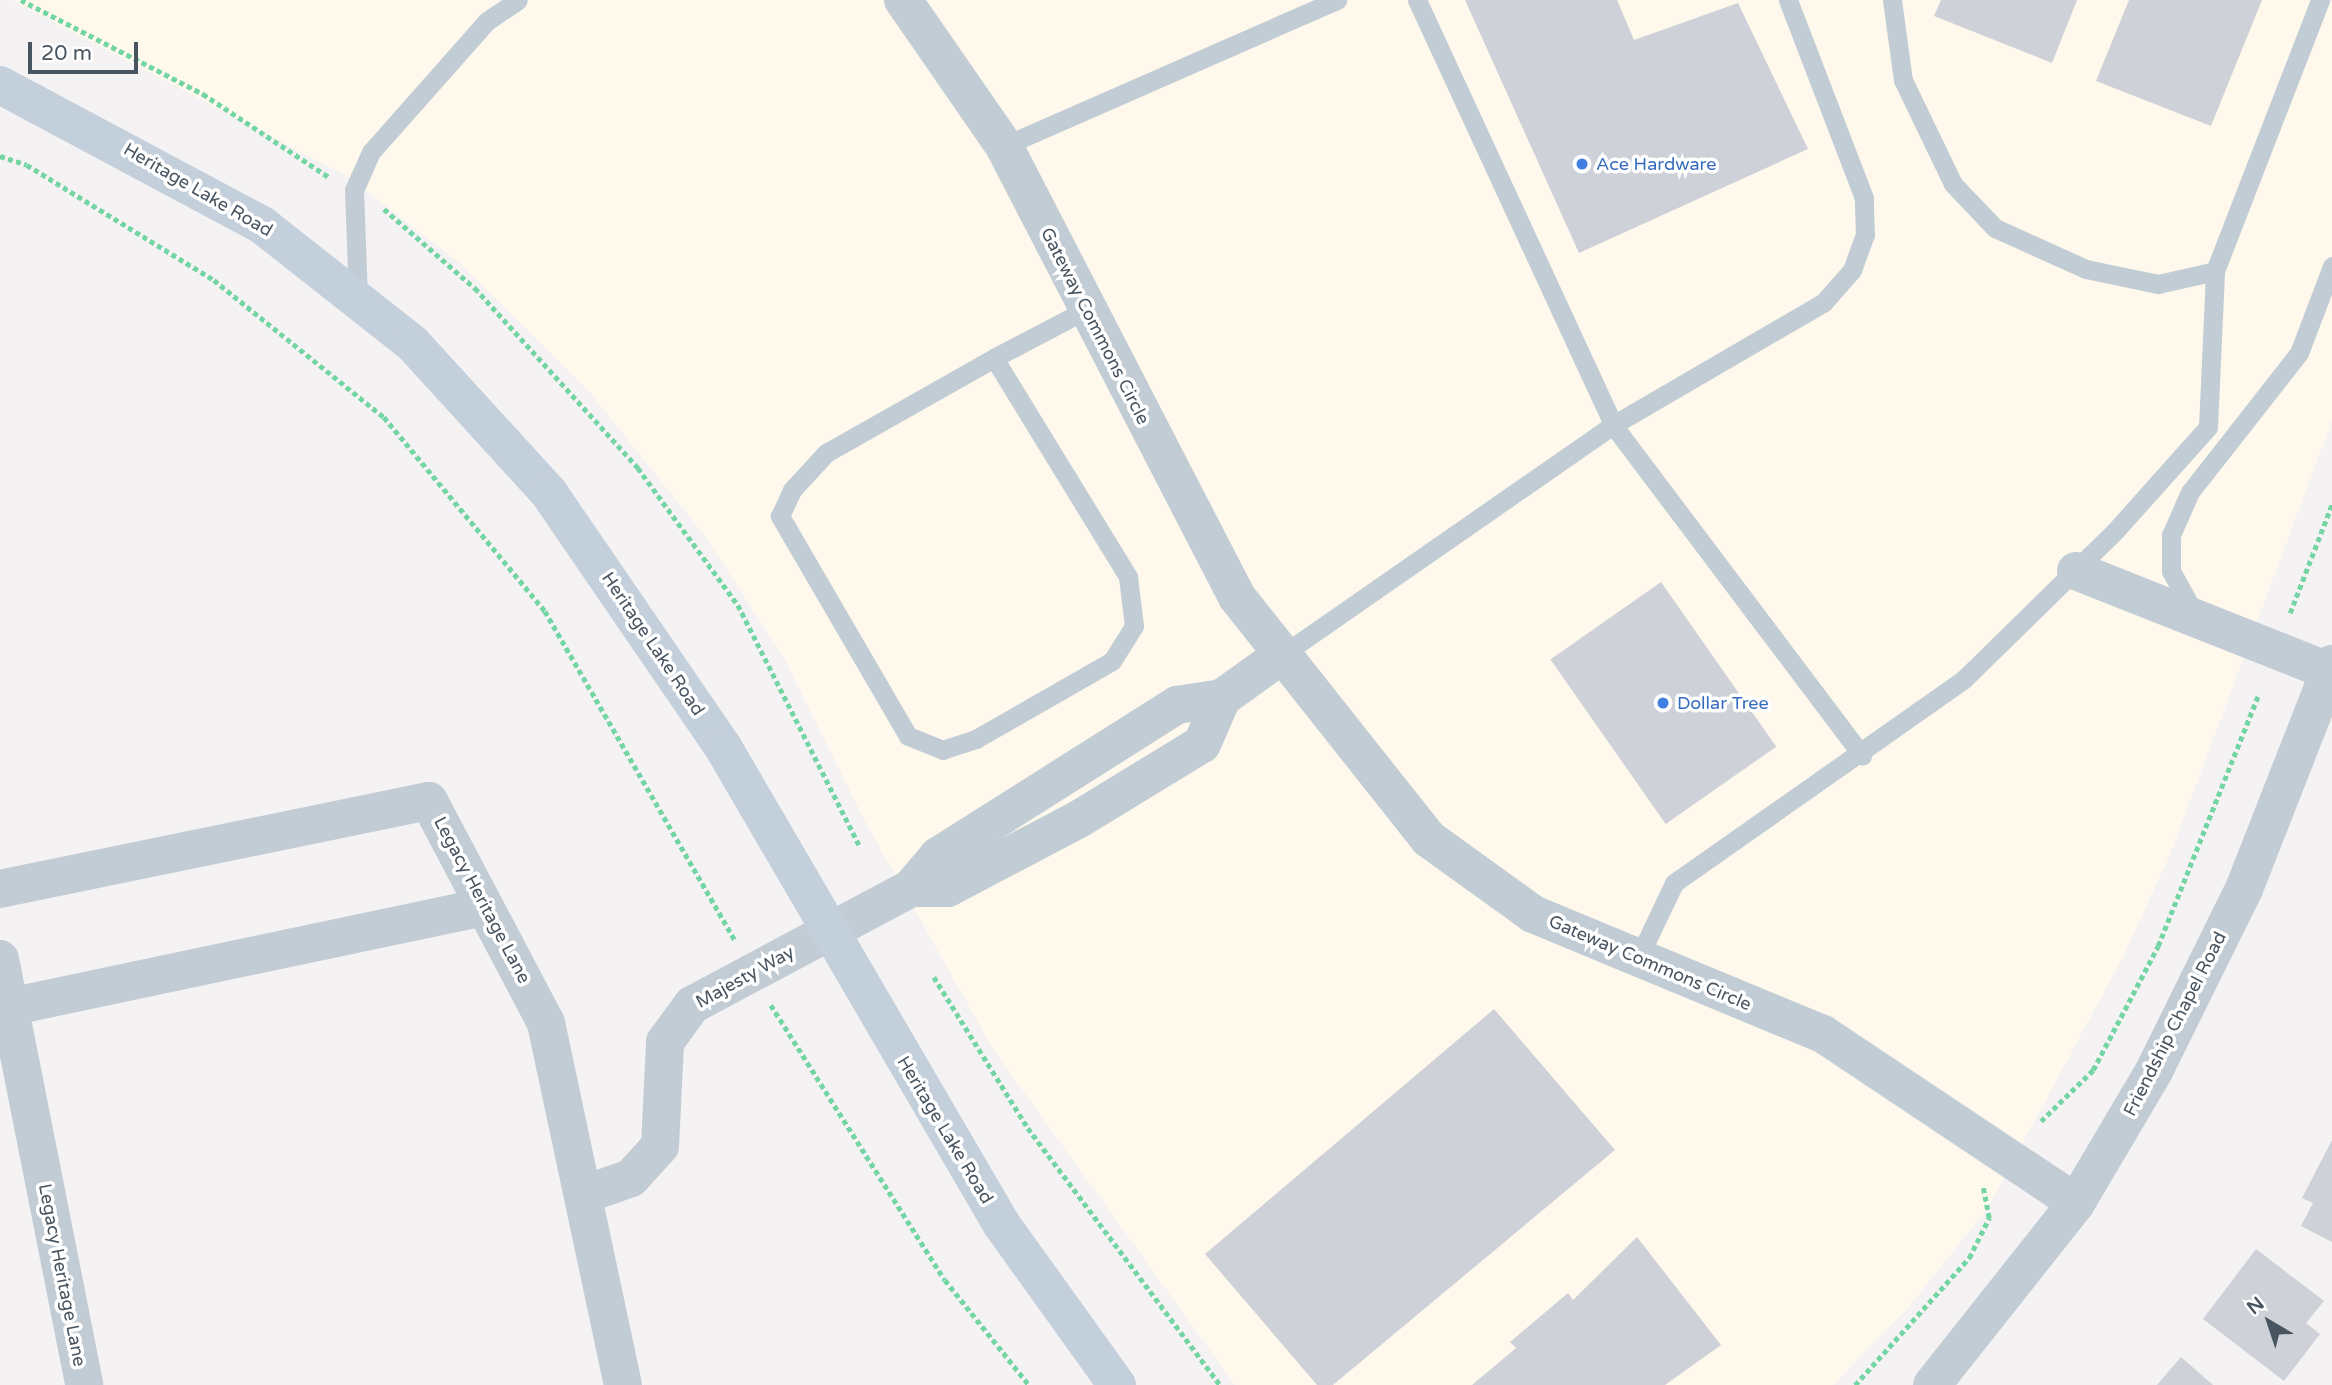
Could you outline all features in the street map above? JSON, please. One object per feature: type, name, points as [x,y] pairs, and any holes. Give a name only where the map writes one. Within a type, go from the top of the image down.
[{"type":"main road","name":"Heritage Lake Road","points":[[0,85],[262,225],[413,344],[549,493],[723,747],[827,932],[1002,1225],[1117,1385]]},
{"type":"street","name":"Gateway Commons Circle","points":[[903,0],[1004,146],[1237,597],[1279,657],[1429,839],[1533,914],[1637,961],[1823,1034],[2076,1203]]},
{"type":"street","points":[[2076,571],[2331,667]]},
{"type":"street","points":[[827,932],[911,888],[948,888],[1079,820],[1202,744],[1222,698],[1279,657]]},
{"type":"street","name":"Friendship Chapel Road","points":[[1933,1385],[2076,1203],[2153,1073],[2244,889],[2331,667]]},
{"type":"street","name":"Legacy Heritage Lane","points":[[0,889],[429,801],[546,1023],[622,1385]]},
{"type":"street","points":[[9,1007],[485,906]]},
{"type":"street","name":"Majesty Way","points":[[583,1195],[631,1178],[660,1146],[664,1042],[692,1005],[827,932]]},
{"type":"street","name":"Legacy Heritage Lane","points":[[0,959],[84,1385]]},
{"type":"lane","points":[[358,298],[354,190],[371,152],[488,22],[517,0]]},
{"type":"lane","points":[[1004,146],[1337,0]]},
{"type":"lane","points":[[1417,0],[1613,425],[1862,756]]},
{"type":"lane","points":[[1279,657],[1613,425],[1824,302],[1852,270],[1865,235],[1864,198],[1788,0]]},
{"type":"lane","points":[[1892,0],[1903,80],[1953,184],[1995,228],[2086,269],[2158,284],[2215,271]]},
{"type":"lane","points":[[1637,961],[1674,883],[1862,756],[1964,680],[2076,571],[2186,456],[2208,427],[2215,271],[2320,0]]},
{"type":"lane","points":[[2198,619],[2171,571],[2171,535],[2190,492],[2244,429],[2299,353],[2332,266]]},
{"type":"lane","points":[[994,358],[1128,577],[1134,626],[1112,661],[976,739],[943,750],[908,736],[780,516],[792,490],[826,453],[994,358],[1087,309]]},
{"type":"lane","points":[[2186,456],[2244,429]]},
{"type":"path","points":[[21,0],[203,94],[341,186]]},
{"type":"path","points":[[0,156],[27,165],[214,280],[384,417],[545,611],[727,926]]},
{"type":"path","points":[[378,204],[475,288],[638,468],[738,605],[860,847]]},
{"type":"path","points":[[2290,613],[2332,504]]},
{"type":"path","points":[[2041,1121],[2093,1070],[2158,946],[2259,693]]},
{"type":"path","points":[[934,976],[1028,1128],[1220,1385]]},
{"type":"path","points":[[775,1012],[945,1280],[1029,1385]]},
{"type":"path","points":[[1855,1385],[1969,1258],[1989,1218],[1981,1182]]},
{"type":"shaded area","points":[[12,0],[2332,0],[2332,421],[2169,857],[2123,957],[1987,1209],[1906,1310],[1833,1385],[1235,1385],[993,1049],[867,825],[783,656],[702,532],[588,390],[462,265],[350,178]]},
{"type":"building","points":[[1465,0],[1617,0],[1634,40],[1738,3],[1808,149],[1579,253]]},
{"type":"building","points":[[1941,0],[2077,0],[2052,63],[1934,16]]},
{"type":"building","points":[[2129,0],[2262,0],[2211,126],[2096,81]]},
{"type":"building","name":"Dollar Tree","points":[[1661,582],[1776,747],[1666,824],[1550,659]]},
{"type":"building","points":[[1494,1009],[1615,1150],[1333,1385],[1317,1385],[1205,1254]]},
{"type":"building","points":[[2332,1140],[2332,1242],[2301,1226],[2313,1203],[2302,1198]]},
{"type":"building","points":[[1637,1237],[1721,1345],[1665,1385],[1472,1385],[1516,1348],[1510,1342],[1568,1293],[1573,1300]]},
{"type":"building","points":[[2256,1249],[2324,1301],[2306,1323],[2320,1334],[2284,1381],[2203,1319]]},
{"type":"building","points":[[2181,1357],[2213,1385],[2157,1385]]},
{"type":"place","name":"Ace Hardware","points":[[1582,164]]},
{"type":"place","name":"Dollar Tree","points":[[1663,703]]}]
